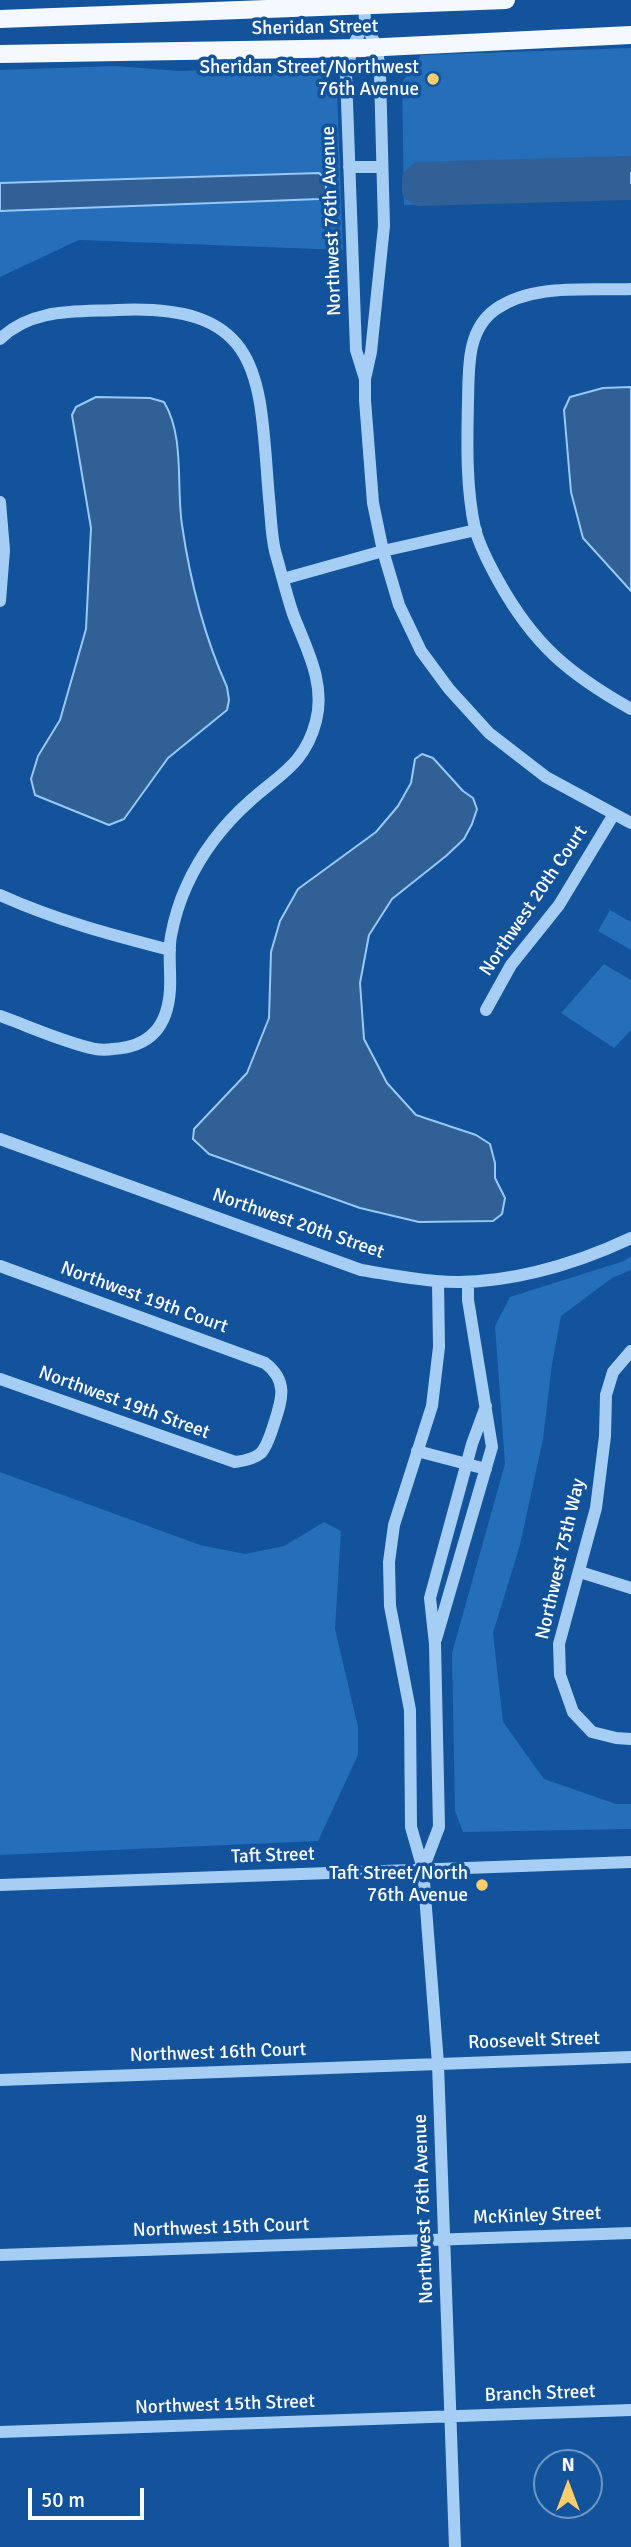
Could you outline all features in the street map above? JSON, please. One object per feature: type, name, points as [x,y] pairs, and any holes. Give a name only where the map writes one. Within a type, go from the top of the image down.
[{"type":"main road","name":"Sheridan Street","points":[[0,19],[364,9],[506,0]]},
{"type":"main road","name":"Sheridan Street","points":[[0,54],[377,48],[631,35]]},
{"type":"street","name":"Northwest 76th Avenue","points":[[364,9],[377,48],[380,74],[384,226],[371,352],[365,379]]},
{"type":"street","name":"Northwest 76th Avenue","points":[[364,9],[346,74],[356,350],[365,379],[370,479],[383,551],[399,605],[421,651],[449,689],[489,733],[547,777],[631,823]]},
{"type":"street","points":[[349,167],[382,167]]},
{"type":"street","points":[[631,289],[535,293],[517,298],[495,310],[478,328],[470,355],[469,464],[476,530],[489,564],[512,606],[533,635],[568,669],[631,709]]},
{"type":"street","points":[[0,339],[26,319],[49,313],[139,309],[184,314],[213,323],[237,344],[252,367],[260,395],[273,542],[314,667],[320,695],[317,720],[306,751],[250,800],[211,841],[186,887],[170,937],[170,991],[166,1016],[152,1037],[129,1048],[97,1050],[1,1019]]},
{"type":"street","points":[[0,502],[4,550],[0,601]]},
{"type":"street","points":[[283,579],[383,551],[476,530]]},
{"type":"street","name":"Northwest 20th Court","points":[[486,1010],[511,965],[559,905],[614,814]]},
{"type":"street","points":[[0,895],[37,912],[170,950]]},
{"type":"street","name":"Northwest 20th Street","points":[[0,1139],[361,1270],[438,1282],[468,1282],[531,1273],[597,1254],[631,1238]]},
{"type":"street","name":"Northwest 19th Court","points":[[0,1266],[265,1363],[274,1370],[282,1390],[281,1404],[268,1441],[261,1452],[252,1458],[235,1462]]},
{"type":"street","name":"Northwest 76th Avenue","points":[[438,1282],[439,1347],[432,1406],[394,1525],[389,1562],[390,1606],[410,1710],[411,1827],[423,1869],[438,2064],[455,2547]]},
{"type":"street","name":"Northwest 76th Avenue","points":[[435,1644],[492,1447],[468,1300],[468,1282]]},
{"type":"street","name":"Northwest 75th Way","points":[[631,1351],[613,1372],[606,1395],[605,1436],[596,1508],[559,1644],[560,1675],[573,1712],[592,1731],[631,1739]]},
{"type":"street","name":"Northwest 19th Street","points":[[0,1379],[235,1462]]},
{"type":"street","name":"Northwest 76th Avenue","points":[[423,1869],[439,1826],[435,1644],[430,1598],[471,1444],[486,1406]]},
{"type":"street","points":[[417,1451],[486,1469]]},
{"type":"street","points":[[580,1572],[631,1587]]},
{"type":"street","name":"Taft Street","points":[[0,1885],[631,1862]]},
{"type":"street","name":"Roosevelt Street","points":[[438,2064],[631,2057]]},
{"type":"street","name":"Northwest 16th Court","points":[[0,2080],[438,2064]]},
{"type":"street","name":"McKinley Street","points":[[444,2238],[631,2233]]},
{"type":"street","name":"Northwest 15th Court","points":[[0,2255],[444,2238]]},
{"type":"street","name":"Branch Street","points":[[450,2417],[631,2410]]},
{"type":"street","name":"Northwest 15th Street","points":[[0,2432],[450,2417]]},
{"type":"shaded area","points":[[631,48],[631,198],[404,205],[402,82],[421,55]]},
{"type":"shaded area","points":[[115,66],[180,71],[311,67],[337,92],[343,250],[79,240],[0,277],[0,70]]},
{"type":"shaded area","points":[[631,164],[631,192],[419,198],[410,192],[410,178],[418,170]]},
{"type":"shaded area","points":[[319,173],[326,180],[326,193],[320,199],[0,211],[0,183]]},
{"type":"shaded area","points":[[631,387],[631,591],[583,538],[571,492],[564,410],[570,397],[603,388]]},
{"type":"shaded area","points":[[96,397],[150,398],[164,402],[171,416],[179,462],[180,510],[189,566],[199,608],[227,687],[229,700],[227,710],[168,758],[124,819],[109,825],[35,795],[31,779],[38,756],[60,720],[86,629],[91,528],[72,415],[76,407]]},
{"type":"shaded area","points":[[422,754],[433,758],[463,791],[473,798],[477,809],[464,839],[392,899],[369,935],[360,983],[364,1039],[387,1083],[416,1115],[476,1135],[490,1144],[495,1163],[495,1178],[505,1198],[502,1214],[493,1221],[419,1222],[360,1208],[209,1154],[193,1139],[194,1129],[247,1073],[269,1018],[271,952],[280,921],[298,889],[376,832],[398,806],[411,783],[415,759]]},
{"type":"shaded area","points":[[610,910],[631,922],[631,950],[598,931]]},
{"type":"shaded area","points":[[604,964],[631,980],[631,1030],[614,1048],[561,1013]]},
{"type":"shaded area","points":[[631,1256],[631,1270],[612,1278],[561,1316],[543,1439],[520,1545],[493,1633],[503,1722],[544,1779],[616,1804],[631,1804],[631,1829],[463,1832],[455,1811],[452,1653],[505,1464],[495,1326],[510,1297],[624,1261]]},
{"type":"shaded area","points":[[0,1472],[200,1545],[245,1554],[284,1546],[324,1522],[341,1531],[335,1629],[358,1727],[358,1755],[318,1841],[0,1855]]},
{"type":"waterway","points":[[631,164],[418,170],[410,178],[410,192],[419,198],[631,192]]},
{"type":"place","name":"Sheridan Street/Northwest 76th Avenue","points":[[433,79]]},
{"type":"place","name":"Taft Street/North 76th Avenue","points":[[482,1885]]}]
